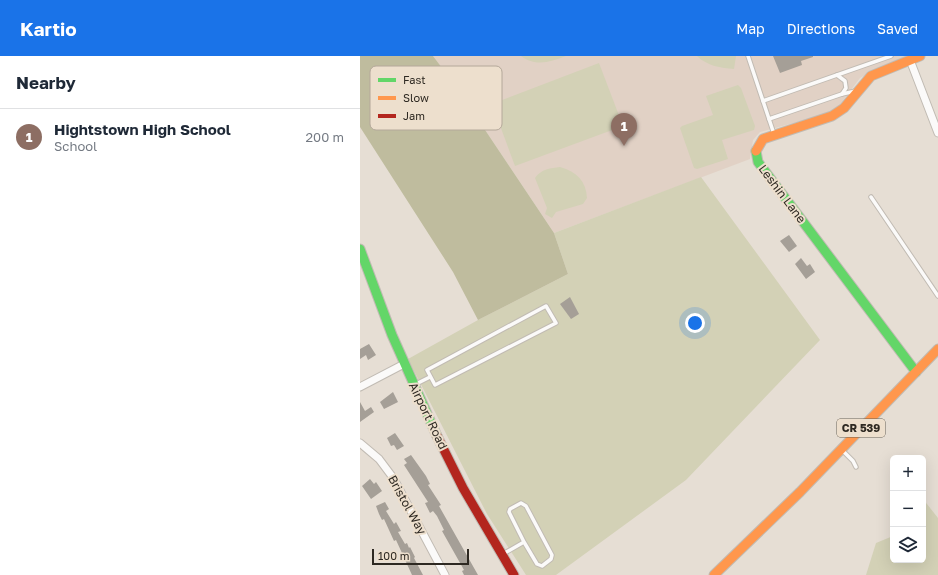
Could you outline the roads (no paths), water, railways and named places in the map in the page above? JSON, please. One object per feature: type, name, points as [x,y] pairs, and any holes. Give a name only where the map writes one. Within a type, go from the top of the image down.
[{"type":"street","name":"Leshin Lane","points":[[916,372],[758,162],[756,153],[760,142],[764,139],[774,134],[832,116],[844,108],[856,91],[871,76],[920,56]]},
{"type":"street","points":[[910,60],[938,133]]},
{"type":"street","name":"Airport Road","points":[[360,249],[383,315],[413,385],[457,475],[513,574]]},
{"type":"street","name":"CR 539","points":[[714,575],[784,508],[938,349]]},
{"type":"street","points":[[360,387],[404,364]]},
{"type":"street","name":"Bristol Way","points":[[360,443],[378,459],[394,479],[445,575]]},
{"type":"lane","points":[[748,56],[774,134]]},
{"type":"lane","points":[[763,101],[891,56]]},
{"type":"lane","points":[[837,75],[845,81],[846,88],[842,94]]},
{"type":"lane","points":[[769,119],[842,94],[856,91]]},
{"type":"lane","points":[[871,197],[938,296]]},
{"type":"lane","points":[[546,306],[556,323],[435,385],[430,377],[427,370],[546,306]]},
{"type":"lane","points":[[413,385],[430,377]]},
{"type":"lane","points":[[841,448],[853,461],[856,467]]},
{"type":"lane","points":[[521,503],[526,506],[552,555],[551,559],[542,566],[537,564],[524,542],[509,512],[510,509],[521,503]]},
{"type":"lane","points":[[502,554],[524,542]]},
{"type":"place","name":"Hightstown High School","points":[[624,146]]}]
